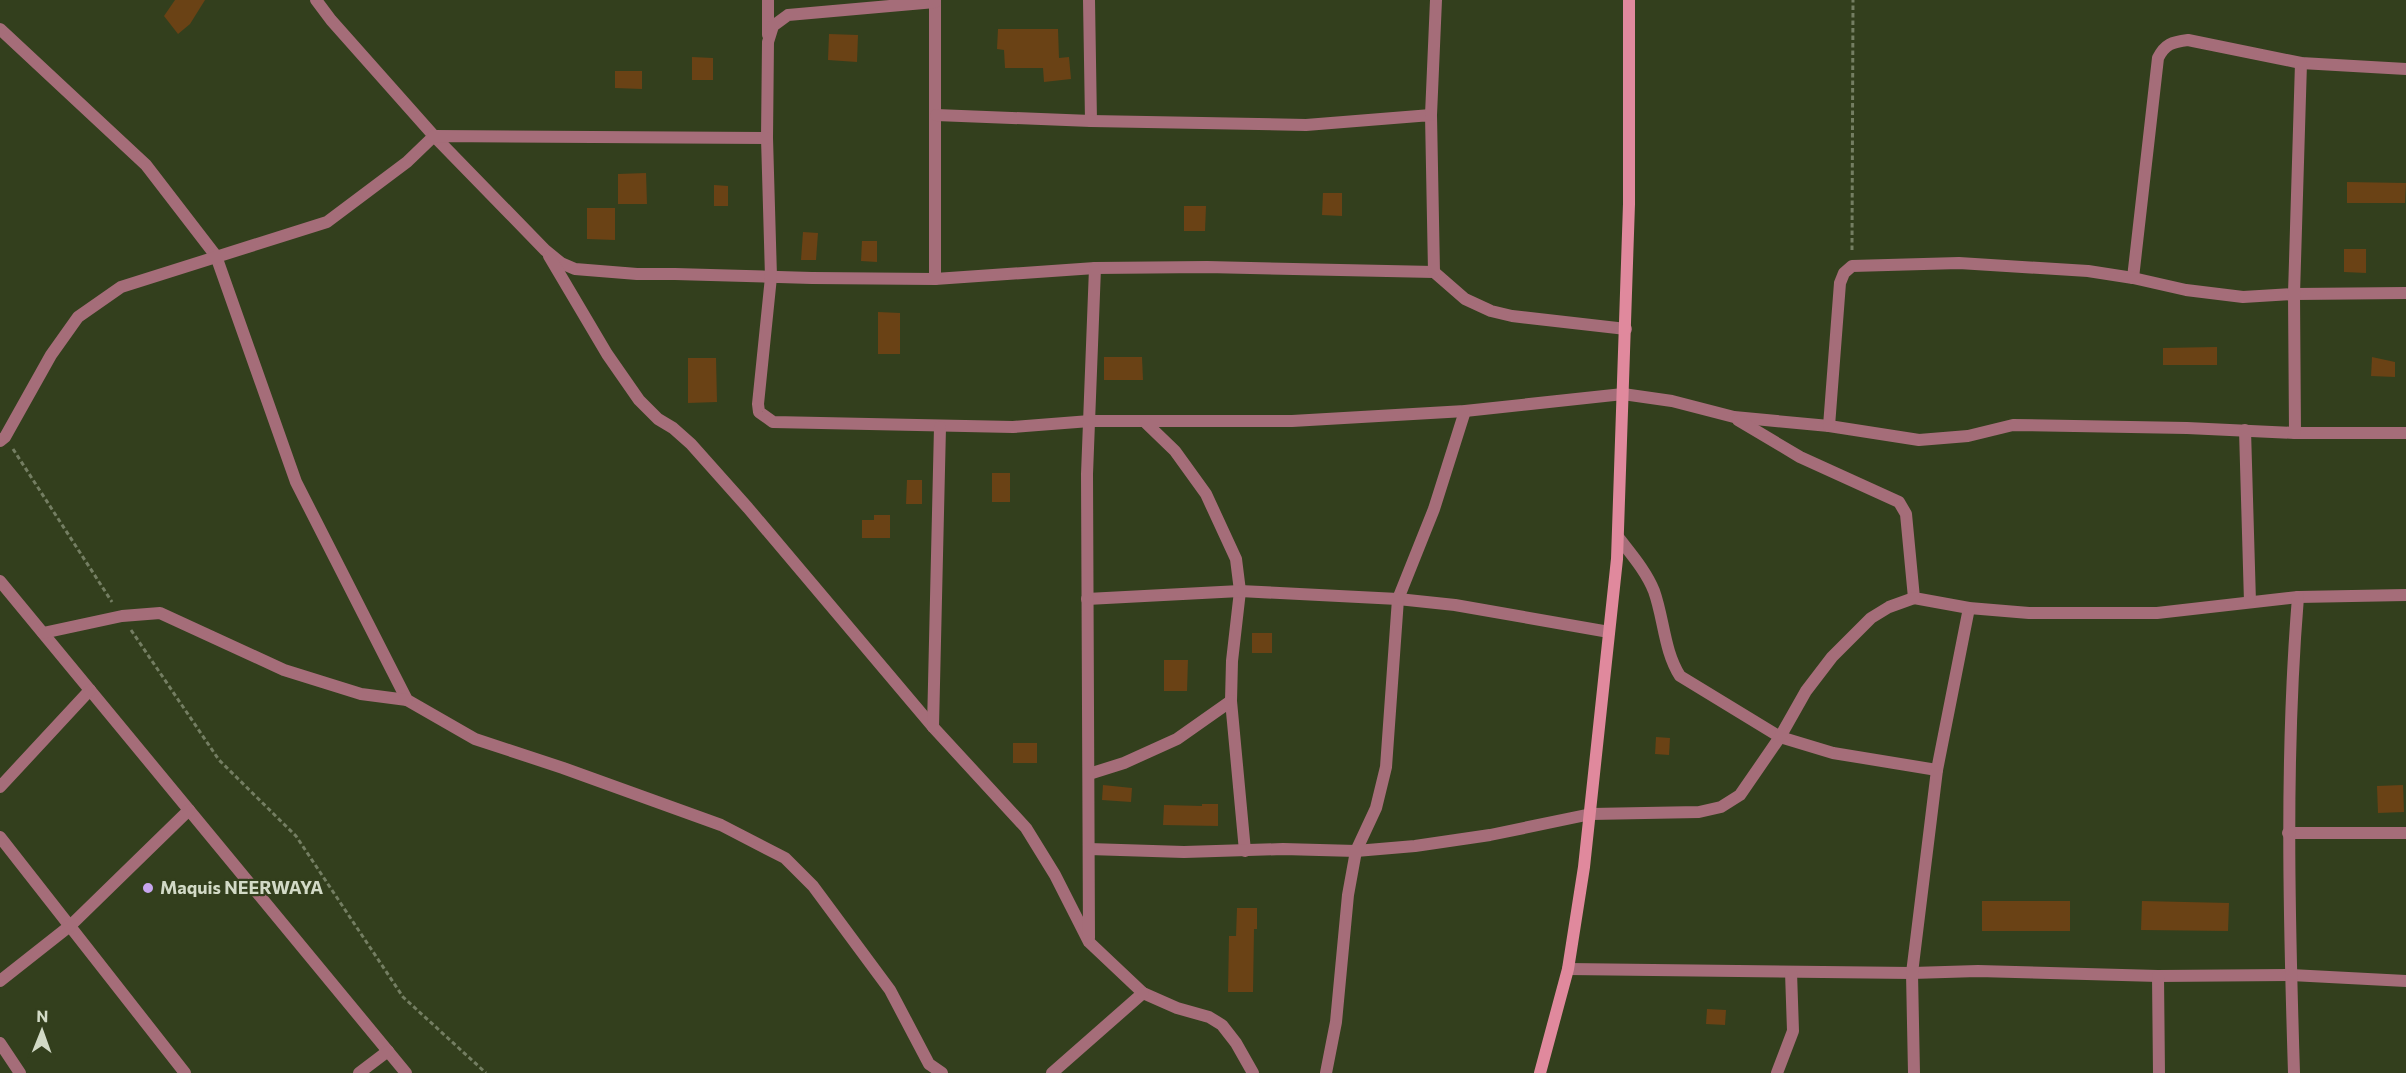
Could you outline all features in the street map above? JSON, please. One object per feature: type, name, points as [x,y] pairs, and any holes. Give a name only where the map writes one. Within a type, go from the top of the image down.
[{"type":"street","points":[[316,0],[434,136],[545,250],[561,263],[575,269],[637,274],[935,279],[1095,268],[1207,267],[1434,272],[1465,299],[1491,311],[1512,316],[1626,329]]},
{"type":"street","points":[[768,0],[767,138],[771,277],[758,404],[759,412],[773,422],[1013,427],[1090,421],[1292,421],[1465,411],[1623,394],[1672,401],[1734,417],[1829,426],[1919,440],[1968,436],[2013,425],[2295,433],[2406,433]]},
{"type":"street","points":[[1089,0],[1091,121]]},
{"type":"street","points":[[1434,272],[1431,115],[1436,0]]},
{"type":"street","points":[[1540,1073],[1568,969],[1591,814],[1618,537],[1629,204],[1629,0]]},
{"type":"street","points":[[768,42],[773,26],[788,15],[935,1],[935,279]]},
{"type":"street","points":[[0,29],[146,165],[216,256],[296,482],[407,700]]},
{"type":"street","points":[[2133,278],[2158,58],[2163,48],[2174,42],[2188,40],[2301,63],[2406,69]]},
{"type":"street","points":[[2295,433],[2294,294],[2301,63]]},
{"type":"street","points":[[936,115],[1091,121],[1306,125],[1431,115]]},
{"type":"street","points":[[2,439],[51,355],[78,317],[121,287],[327,222],[407,162],[434,136],[767,138]]},
{"type":"street","points":[[545,250],[607,354],[639,400],[658,419],[673,428],[691,444],[933,727],[1026,828],[1055,875],[1089,942],[1143,993],[1177,1008],[1209,1017],[1222,1025],[1253,1073]]},
{"type":"street","points":[[1829,426],[1840,283],[1844,273],[1852,266],[1959,263],[2088,271],[2186,290],[2243,297],[2406,293]]},
{"type":"street","points":[[1089,942],[1087,474],[1095,268]]},
{"type":"street","points":[[1326,1073],[1336,1022],[1348,895],[1356,851],[1376,808],[1386,766],[1398,599],[1434,509],[1465,411]]},
{"type":"street","points":[[1734,417],[1800,457],[1899,502],[1906,514],[1914,598]]},
{"type":"street","points":[[1145,422],[1175,451],[1206,494],[1236,559],[1240,591],[1232,661],[1231,701],[1232,732],[1245,851]]},
{"type":"street","points":[[933,727],[940,427]]},
{"type":"street","points":[[2245,430],[2250,602]]},
{"type":"street","points":[[1618,537],[1641,566],[1653,590],[1672,664],[1680,676],[1780,737],[1833,753],[1937,770]]},
{"type":"street","points":[[0,581],[406,1073]]},
{"type":"street","points":[[1087,599],[1240,591],[1398,599],[1455,605],[1610,632]]},
{"type":"street","points":[[1089,849],[1184,852],[1356,851],[1415,846],[1490,835],[1591,814],[1699,812],[1721,807],[1740,795],[1780,737],[1806,691],[1832,657],[1871,618],[1890,607],[1914,598],[1969,608],[2029,613],[2157,613],[2298,597],[2406,595]]},
{"type":"street","points":[[2294,1073],[2288,833],[2291,682],[2298,597]]},
{"type":"street","points":[[1914,1073],[1912,973],[1937,770],[1969,608]]},
{"type":"street","points":[[43,633],[122,616],[160,613],[284,670],[362,694],[407,700],[475,739],[721,825],[785,858],[813,886],[890,990],[929,1064],[942,1073]]},
{"type":"street","points":[[0,787],[90,690]]},
{"type":"street","points":[[1089,774],[1124,764],[1177,739],[1231,701]]},
{"type":"street","points":[[0,981],[71,925],[189,810]]},
{"type":"street","points":[[2288,833],[2406,833]]},
{"type":"street","points":[[0,837],[185,1073]]},
{"type":"street","points":[[1568,969],[1912,973],[1978,971],[2158,976],[2291,975],[2406,981]]},
{"type":"street","points":[[1777,1073],[1793,1031],[1791,972]]},
{"type":"street","points":[[2158,976],[2159,1073]]},
{"type":"street","points":[[1052,1073],[1143,993]]},
{"type":"street","points":[[0,1043],[20,1073]]},
{"type":"street","points":[[359,1073],[388,1051]]},
{"type":"path","points":[[1852,266],[1853,0]]},
{"type":"path","points":[[2,439],[219,760],[296,836],[403,997],[486,1073]]},
{"type":"building","points":[[175,0],[205,0],[190,24],[178,34],[164,16]]},
{"type":"building","points":[[998,29],[1058,29],[1059,58],[1069,57],[1071,79],[1044,82],[1043,68],[1005,68],[1004,50],[997,49]]},
{"type":"building","points":[[829,34],[858,35],[857,62],[828,60]]},
{"type":"building","points":[[692,57],[713,58],[713,80],[692,80]]},
{"type":"building","points":[[615,71],[642,71],[642,89],[615,88]]},
{"type":"building","points":[[646,173],[647,204],[618,204],[618,174]]},
{"type":"building","points":[[2347,182],[2406,183],[2405,203],[2347,203]]},
{"type":"building","points":[[714,185],[728,186],[728,206],[714,206]]},
{"type":"building","points":[[1323,193],[1342,193],[1342,216],[1322,215]]},
{"type":"building","points":[[1184,206],[1206,206],[1205,231],[1184,231]]},
{"type":"building","points":[[587,208],[615,208],[615,240],[587,239]]},
{"type":"building","points":[[803,232],[818,233],[816,260],[801,260]]},
{"type":"building","points":[[862,241],[877,241],[877,262],[861,261]]},
{"type":"building","points":[[2344,249],[2366,249],[2366,273],[2344,272]]},
{"type":"building","points":[[878,312],[900,313],[900,354],[878,354]]},
{"type":"building","points":[[2217,347],[2217,365],[2163,365],[2163,348]]},
{"type":"building","points":[[1104,357],[1142,357],[1143,380],[1104,380]]},
{"type":"building","points":[[2372,357],[2395,362],[2395,377],[2371,376]]},
{"type":"building","points":[[688,358],[716,358],[717,402],[688,403]]},
{"type":"building","points":[[992,473],[1010,473],[1010,502],[992,502]]},
{"type":"building","points":[[907,480],[922,480],[922,504],[906,504]]},
{"type":"building","points":[[874,515],[890,515],[890,538],[862,538],[862,520],[874,520]]},
{"type":"building","points":[[1252,633],[1272,633],[1272,653],[1252,653]]},
{"type":"building","points":[[1164,660],[1188,660],[1187,691],[1164,691]]},
{"type":"building","points":[[1656,737],[1670,738],[1669,755],[1655,754]]},
{"type":"building","points":[[1013,743],[1037,743],[1037,763],[1013,763]]},
{"type":"building","points":[[1103,785],[1132,788],[1131,802],[1102,800]]},
{"type":"building","points":[[2403,785],[2404,812],[2378,813],[2377,786]]},
{"type":"building","points":[[1202,804],[1218,804],[1218,826],[1163,825],[1164,805],[1202,806]]},
{"type":"building","points":[[1982,901],[2070,901],[2070,931],[1982,931]]},
{"type":"building","points":[[2142,901],[2229,903],[2228,931],[2141,930]]},
{"type":"building","points":[[1237,908],[1257,908],[1257,929],[1254,929],[1253,992],[1228,992],[1229,936],[1236,936]]},
{"type":"building","points":[[1707,1009],[1726,1010],[1725,1025],[1706,1024]]},
{"type":"place","name":"Maquis NEERWAYA","points":[[148,888]]}]
